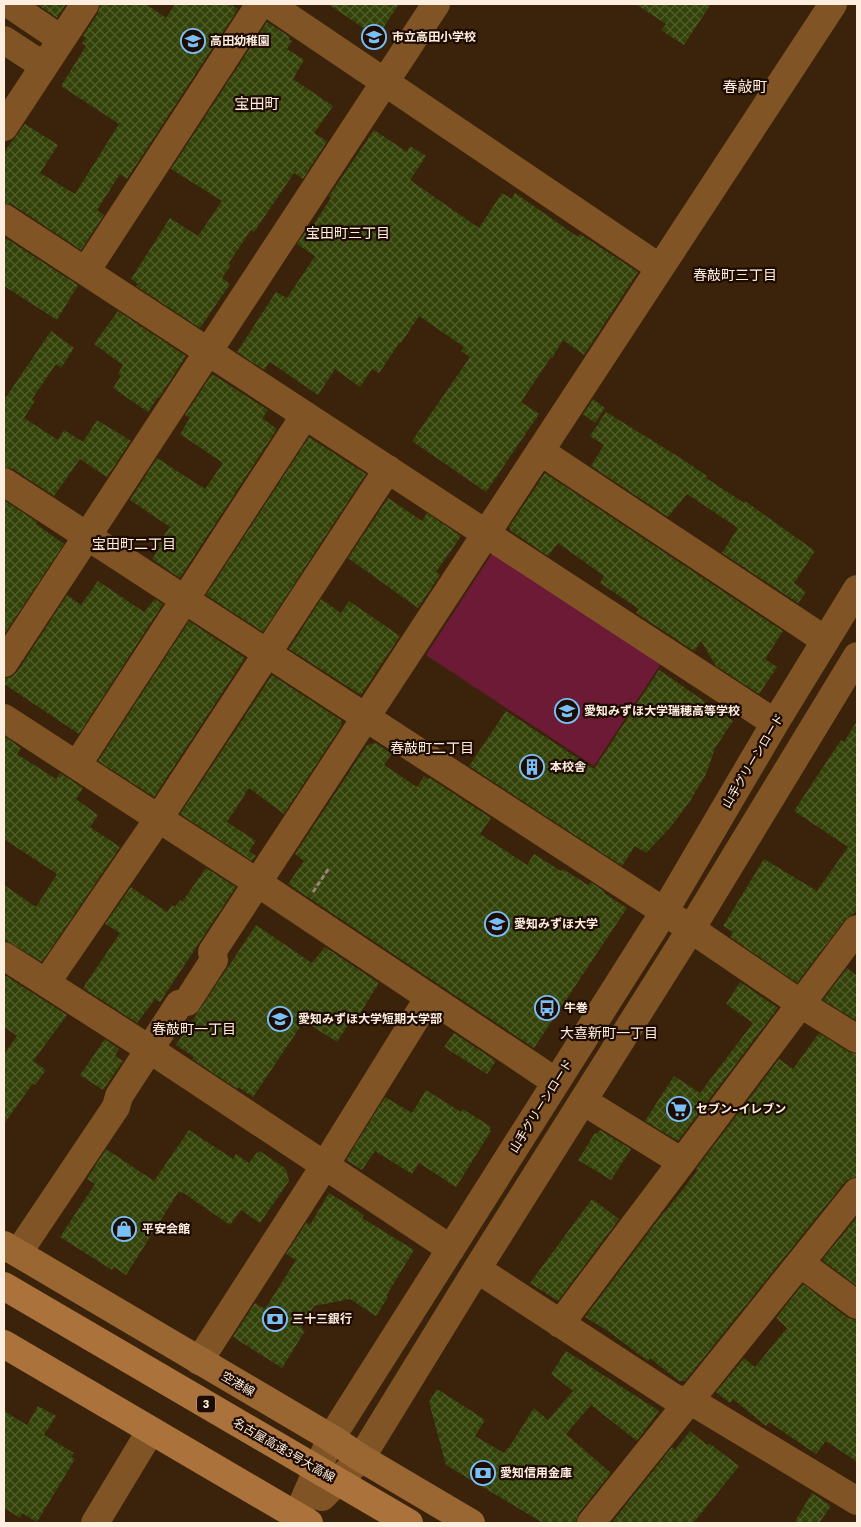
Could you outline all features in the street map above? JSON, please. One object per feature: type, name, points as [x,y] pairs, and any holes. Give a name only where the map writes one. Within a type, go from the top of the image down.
[{"type":"highway","name":"名古屋高速3号大高線","points":[[4,1286],[409,1523]]},
{"type":"highway","points":[[4,1334],[190,1466]]},
{"type":"highway","points":[[4,1344],[309,1523]]},
{"type":"main road","name":"空港線","points":[[11,1249],[471,1523]]},
{"type":"main road","points":[[4,1357],[287,1523]]},
{"type":"street","points":[[9,4],[61,40]]},
{"type":"street","points":[[4,127],[85,4]]},
{"type":"street","points":[[86,271],[260,4]]},
{"type":"street","points":[[269,4],[660,268]]},
{"type":"street","points":[[4,663],[436,4]]},
{"type":"street","points":[[11,1249],[116,1107],[118,1096],[179,1004],[187,1002],[214,960],[212,952],[833,4]]},
{"type":"street","points":[[4,40],[44,66]]},
{"type":"street","points":[[4,218],[775,723]]},
{"type":"street","points":[[77,766],[305,415]]},
{"type":"street","points":[[540,450],[825,640]]},
{"type":"street","points":[[46,983],[159,818],[388,469]]},
{"type":"street","points":[[4,482],[857,1039]]},
{"type":"street","name":"山手グリーンロード","points":[[295,1523],[331,1438],[664,912],[857,588]]},
{"type":"street","name":"山手グリーンロード","points":[[295,1523],[361,1458],[477,1269],[691,929],[857,656]]},
{"type":"street","points":[[4,718],[258,883],[556,1082]]},
{"type":"street","points":[[560,1324],[857,929]]},
{"type":"street","points":[[4,956],[149,1048],[451,1249]]},
{"type":"street","points":[[199,1361],[325,1165],[429,997]]},
{"type":"street","points":[[583,1101],[682,1162]]},
{"type":"street","points":[[591,1523],[691,1401],[857,1192]]},
{"type":"street","points":[[800,1263],[857,1305]]},
{"type":"street","points":[[477,1269],[676,1399],[691,1401],[857,1501]]},
{"type":"street","points":[[95,1523],[145,1440]]},
{"type":"shaded area","points":[[493,552],[662,662],[594,766],[426,655]]},
{"type":"building","points":[[37,4],[66,4],[57,18]]},
{"type":"building","points":[[100,4],[146,4],[166,18],[175,4],[230,4],[238,9],[127,179],[120,174],[97,210],[104,215],[81,250],[13,205],[4,203],[4,152],[25,124],[58,145],[40,173],[75,194],[119,124],[61,86],[86,46],[82,43],[86,38],[83,36],[98,13]]},
{"type":"building","points":[[328,4],[399,4],[377,37]]},
{"type":"building","points":[[635,4],[711,4],[684,45],[661,30],[666,24]]},
{"type":"building","points":[[267,22],[290,37],[289,40],[292,41],[287,49],[304,60],[293,79],[333,106],[314,133],[327,141],[303,179],[294,173],[254,232],[251,230],[228,264],[231,265],[222,278],[230,284],[200,328],[136,286],[138,284],[131,279],[170,218],[198,236],[222,201],[171,169]]},
{"type":"building","points":[[374,130],[407,152],[410,146],[426,156],[410,180],[479,228],[502,193],[512,199],[515,193],[578,237],[580,234],[638,272],[584,355],[563,340],[551,357],[521,402],[539,414],[486,492],[412,441],[470,357],[461,351],[464,347],[419,316],[379,373],[372,369],[360,387],[335,369],[318,395],[270,362],[264,370],[237,352],[276,292],[287,298],[315,256],[297,244],[307,229],[310,230],[331,198],[329,196]]},
{"type":"building","points":[[4,237],[78,285],[57,320],[4,286]]},
{"type":"building","points":[[118,311],[186,356],[148,412],[113,388],[121,376],[118,374],[123,365],[94,344]]},
{"type":"building","points":[[51,331],[74,348],[61,368],[56,364],[32,399],[35,401],[24,418],[58,440],[64,430],[83,442],[97,420],[131,441],[107,477],[80,459],[54,496],[13,469],[4,467],[4,400]]},
{"type":"building","points":[[212,374],[268,410],[262,418],[277,429],[180,578],[152,559],[160,547],[157,545],[170,527],[130,500],[157,458],[205,489],[223,463],[180,434],[190,418],[185,415]]},
{"type":"building","points":[[593,399],[605,408],[595,423],[583,414]]},
{"type":"building","points":[[606,412],[682,459],[707,476],[706,478],[744,503],[745,501],[815,551],[794,583],[806,592],[798,603],[722,553],[738,528],[687,494],[668,517],[591,466],[604,445],[590,436]]},
{"type":"building","points":[[309,437],[366,474],[263,632],[206,595]]},
{"type":"building","points":[[545,473],[783,631],[765,659],[777,667],[759,694],[716,666],[701,641],[694,651],[636,613],[639,609],[600,583],[604,576],[558,543],[548,556],[511,531],[509,527]]},
{"type":"building","points":[[388,498],[422,521],[427,513],[461,536],[436,572],[440,575],[418,608],[348,558]]},
{"type":"building","points":[[4,500],[37,522],[36,524],[64,544],[4,635]]},
{"type":"building","points":[[98,581],[144,612],[155,599],[163,604],[79,734],[4,684],[4,679],[11,677],[17,672],[67,595],[81,605]]},
{"type":"building","points":[[321,599],[341,613],[349,601],[400,636],[361,695],[289,649]]},
{"type":"building","points":[[189,621],[245,658],[154,797],[98,761]]},
{"type":"building","name":"本校舎","points":[[659,670],[733,721],[715,748],[706,774],[690,801],[670,828],[646,853],[635,846],[622,866],[469,766],[506,711],[594,769]]},
{"type":"building","points":[[272,675],[341,720],[342,725],[284,814],[249,788],[227,822],[256,841],[249,851],[256,856],[252,861],[180,814]]},
{"type":"building","points":[[857,721],[857,911],[845,920],[797,983],[730,937],[733,932],[723,926],[764,859],[817,891],[848,847],[794,811],[841,740],[844,742]]},
{"type":"building","points":[[4,736],[21,748],[17,754],[56,779],[60,773],[83,788],[76,799],[98,815],[90,827],[120,847],[42,962],[4,939],[4,885],[36,907],[57,874],[4,839]]},
{"type":"building","points":[[376,743],[392,754],[384,765],[417,787],[424,776],[428,779],[430,778],[491,818],[480,834],[527,865],[534,854],[588,885],[591,882],[627,908],[534,1048],[288,884],[304,861],[295,854],[367,745]]},
{"type":"building","points":[[206,868],[236,887],[160,1002],[155,999],[137,1023],[83,988],[120,933],[105,924],[131,887],[167,912],[172,905],[175,907],[180,900],[182,902]]},
{"type":"building","points":[[256,925],[312,963],[325,947],[379,983],[359,1015],[356,1013],[337,1042],[304,1021],[253,1097],[238,1087],[237,1089],[192,1059],[194,1057],[176,1045]]},
{"type":"building","points":[[847,968],[857,976],[857,1021],[823,1000]]},
{"type":"building","points":[[6,976],[67,1015],[33,1061],[46,1070],[35,1085],[33,1083],[4,1124],[4,1054],[17,1036],[4,1027],[4,979]]},
{"type":"building","points":[[740,982],[778,1008],[678,1141],[645,1121],[674,1076],[700,1093],[753,1023],[726,1004]]},
{"type":"building","points":[[454,1033],[496,1061],[487,1074],[444,1047]]},
{"type":"building","points":[[819,1033],[849,1052],[857,1054],[857,1177],[845,1182],[685,1381],[679,1381],[650,1358],[648,1361],[608,1331],[585,1317],[698,1170],[696,1169],[779,1059],[793,1069]]},
{"type":"building","points":[[105,1039],[119,1049],[115,1056],[123,1061],[103,1090],[80,1075]]},
{"type":"building","points":[[426,1090],[461,1112],[463,1109],[491,1127],[489,1130],[491,1131],[456,1187],[419,1163],[412,1174],[375,1151],[362,1170],[346,1160],[385,1097],[412,1113]]},
{"type":"building","points":[[189,1130],[233,1159],[236,1154],[249,1163],[257,1152],[260,1151],[286,1169],[289,1181],[260,1223],[241,1210],[230,1225],[179,1191],[126,1275],[114,1267],[112,1270],[60,1237],[95,1184],[87,1179],[106,1149],[154,1181]]},
{"type":"building","points":[[600,1130],[631,1149],[611,1180],[578,1160],[595,1133],[597,1134]]},
{"type":"building","points":[[329,1193],[364,1215],[362,1218],[414,1250],[376,1316],[350,1299],[314,1306],[301,1328],[305,1331],[282,1368],[233,1337],[255,1303],[265,1309],[296,1260],[286,1254],[306,1223],[310,1225]]},
{"type":"building","points":[[592,1199],[619,1219],[558,1301],[530,1283]]},
{"type":"building","points":[[857,1217],[857,1286],[822,1260]]},
{"type":"building","points":[[803,1284],[848,1318],[857,1320],[857,1462],[826,1441],[816,1454],[769,1422],[766,1426],[733,1399],[730,1403],[716,1392],[744,1358],[755,1367],[787,1328],[776,1318]]},
{"type":"building","points":[[566,1351],[659,1411],[637,1441],[591,1405],[566,1434],[611,1473],[579,1513],[576,1523],[543,1523],[446,1465],[429,1402],[437,1389],[485,1420],[475,1436],[504,1453],[534,1408],[548,1420],[573,1391],[551,1374]]},
{"type":"building","points":[[38,1406],[56,1416],[44,1435],[74,1453],[71,1457],[75,1459],[37,1522],[22,1513],[20,1518],[4,1508],[4,1411],[27,1425]]},
{"type":"building","points":[[690,1431],[707,1445],[709,1443],[739,1466],[703,1511],[693,1523],[615,1523],[613,1521],[672,1447],[675,1450]]},
{"type":"building","points":[[812,1493],[831,1506],[819,1523],[794,1523]]},
{"type":"place","name":"市立高田小学校","points":[[374,37]]},
{"type":"place","name":"高田幼稚園","points":[[193,41]]},
{"type":"place","name":"愛知みずほ大学瑞穂高等学校","points":[[567,711]]},
{"type":"place","name":"本校舎","points":[[532,767]]},
{"type":"place","name":"愛知みずほ大学","points":[[497,924]]},
{"type":"place","name":"牛巻","points":[[547,1008]]},
{"type":"place","name":"愛知みずほ大学短期大学部","points":[[280,1019]]},
{"type":"place","name":"セブン-イレブン","points":[[679,1109]]},
{"type":"place","name":"平安会館","points":[[124,1229]]},
{"type":"place","name":"三十三銀行","points":[[275,1319]]},
{"type":"place","name":"愛知信用金庫","points":[[483,1473]]},
{"type":"district","name":"春敲町","points":[[745,87]]},
{"type":"district","name":"宝田町","points":[[257,104]]},
{"type":"district","name":"宝田町三丁目","points":[[348,233]]},
{"type":"district","name":"春敲町三丁目","points":[[735,275]]},
{"type":"district","name":"宝田町二丁目","points":[[134,544]]},
{"type":"district","name":"春敲町二丁目","points":[[432,748]]},
{"type":"district","name":"春敲町一丁目","points":[[194,1029]]},
{"type":"district","name":"大喜新町一丁目","points":[[609,1033]]}]
